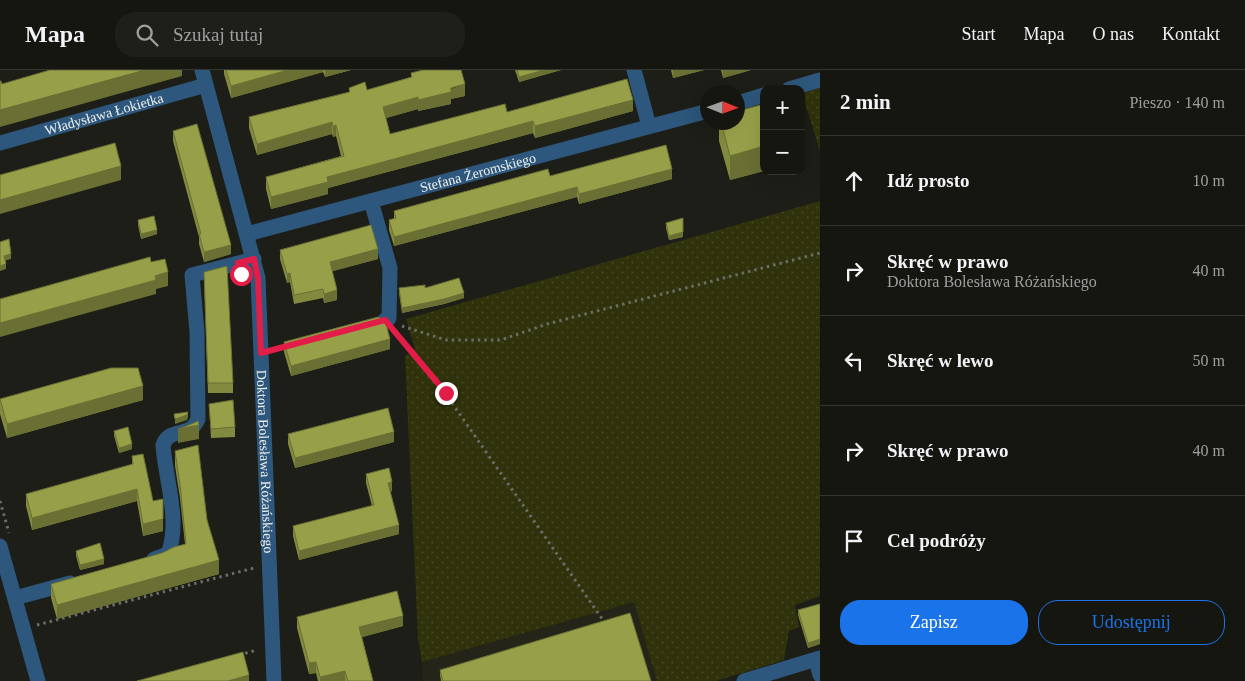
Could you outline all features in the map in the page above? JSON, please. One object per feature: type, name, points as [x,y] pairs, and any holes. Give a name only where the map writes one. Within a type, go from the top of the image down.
[{"type":"street","name":"Doktora Bolesława Różańskiego","points":[[202,70],[258,278],[274,681]]},
{"type":"street","points":[[634,70],[649,126]]},
{"type":"street","points":[[803,85],[820,80]]},
{"type":"street","name":"Władysława Łokietka","points":[[0,143],[206,85]]},
{"type":"street","points":[[745,100],[760,97]]},
{"type":"street","name":"Stefana Żeromskiego","points":[[247,234],[700,113]]},
{"type":"street","points":[[371,201],[390,268],[389,318],[385,320]]},
{"type":"street","points":[[141,563],[168,554],[173,535],[170,486],[163,445],[170,435],[191,430],[198,419],[197,332],[192,274],[254,259]]},
{"type":"street","points":[[0,546],[38,681]]},
{"type":"street","points":[[15,598],[83,579]]},
{"type":"street","points":[[744,681],[818,659],[820,675]]},
{"type":"path","points":[[385,320],[446,340],[501,340],[547,324],[820,253]]},
{"type":"path","points":[[385,320],[446,393],[605,624]]},
{"type":"path","points":[[255,558],[256,577]]},
{"type":"path","points":[[34,626],[255,568]]},
{"type":"path","points":[[231,658],[259,650],[260,658]]},
{"type":"shaded area","points":[[634,602],[657,681],[423,681],[422,662]]},
{"type":"green space","points":[[820,88],[820,151],[805,103],[805,92]]},
{"type":"green space","points":[[820,201],[820,596],[795,605],[799,627],[789,631],[784,660],[716,681],[657,681],[634,602],[422,662],[418,639],[405,356],[415,349],[406,319]]},
{"type":"building","points":[[50,70],[145,70],[0,110],[0,81],[2,84]]},
{"type":"building","points":[[226,70],[288,70],[231,86]]},
{"type":"building","points":[[423,70],[461,70],[465,84],[451,88],[451,92],[418,100],[418,97],[383,107],[390,134],[505,104],[507,112],[627,79],[633,100],[535,126],[533,121],[327,177],[328,182],[271,197],[266,177],[344,156],[336,125],[333,126],[332,122],[257,144],[249,117],[350,92],[349,88],[365,82],[367,90],[412,77],[411,73]]},
{"type":"building","points":[[517,70],[544,70],[519,77]]},
{"type":"building","points":[[760,105],[760,147],[730,156],[723,130],[745,130],[745,109]]},
{"type":"building","points":[[197,124],[231,245],[204,252],[199,234],[201,234],[173,131]]},
{"type":"building","points":[[115,143],[121,166],[0,200],[0,175]]},
{"type":"building","points":[[666,145],[672,169],[579,194],[577,187],[394,237],[389,220],[396,218],[394,211],[548,169],[550,176]]},
{"type":"building","points":[[154,216],[157,230],[141,234],[138,220]]},
{"type":"building","points":[[683,218],[683,232],[669,236],[666,223]]},
{"type":"building","points":[[371,225],[378,249],[330,262],[337,290],[324,294],[323,289],[294,295],[290,273],[287,274],[280,250]]},
{"type":"building","points":[[9,239],[11,254],[4,256],[6,264],[0,266],[0,242]]},
{"type":"building","points":[[150,257],[151,262],[165,259],[168,272],[155,276],[156,280],[0,323],[0,299]]},
{"type":"building","points":[[227,266],[233,383],[208,383],[204,272]]},
{"type":"building","points":[[459,278],[464,293],[402,308],[399,288],[425,285],[425,288]]},
{"type":"building","points":[[378,317],[385,320],[390,339],[291,366],[284,342]]},
{"type":"building","points":[[111,368],[138,368],[143,386],[7,424],[0,399]]},
{"type":"building","points":[[233,400],[235,427],[211,429],[209,404]]},
{"type":"building","points":[[388,408],[394,432],[295,458],[288,434]]},
{"type":"building","points":[[188,412],[187,415],[175,419],[174,414]]},
{"type":"building","points":[[198,421],[199,425],[178,429],[194,423]]},
{"type":"building","points":[[128,427],[132,444],[119,448],[114,431]]},
{"type":"building","points":[[198,445],[207,520],[219,560],[57,605],[51,584],[162,553],[186,544],[175,451]]},
{"type":"building","points":[[143,454],[153,501],[163,499],[163,519],[143,524],[137,489],[32,518],[26,494],[133,464],[132,456]]},
{"type":"building","points":[[389,468],[392,482],[388,483],[399,525],[299,551],[293,526],[374,505],[366,474]]},
{"type":"building","points":[[100,543],[104,559],[80,565],[76,551]]},
{"type":"building","points":[[397,591],[403,616],[359,627],[373,681],[348,681],[345,671],[320,677],[316,662],[309,663],[297,617]]},
{"type":"building","points":[[820,604],[820,639],[808,643],[798,610]]},
{"type":"building","points":[[630,613],[651,681],[443,681],[440,670]]},
{"type":"building","points":[[243,652],[249,675],[228,681],[137,681]]},
{"type":"route","points":[[241,274],[238,263],[254,259],[258,278],[261,353],[385,320],[446,393]]}]
